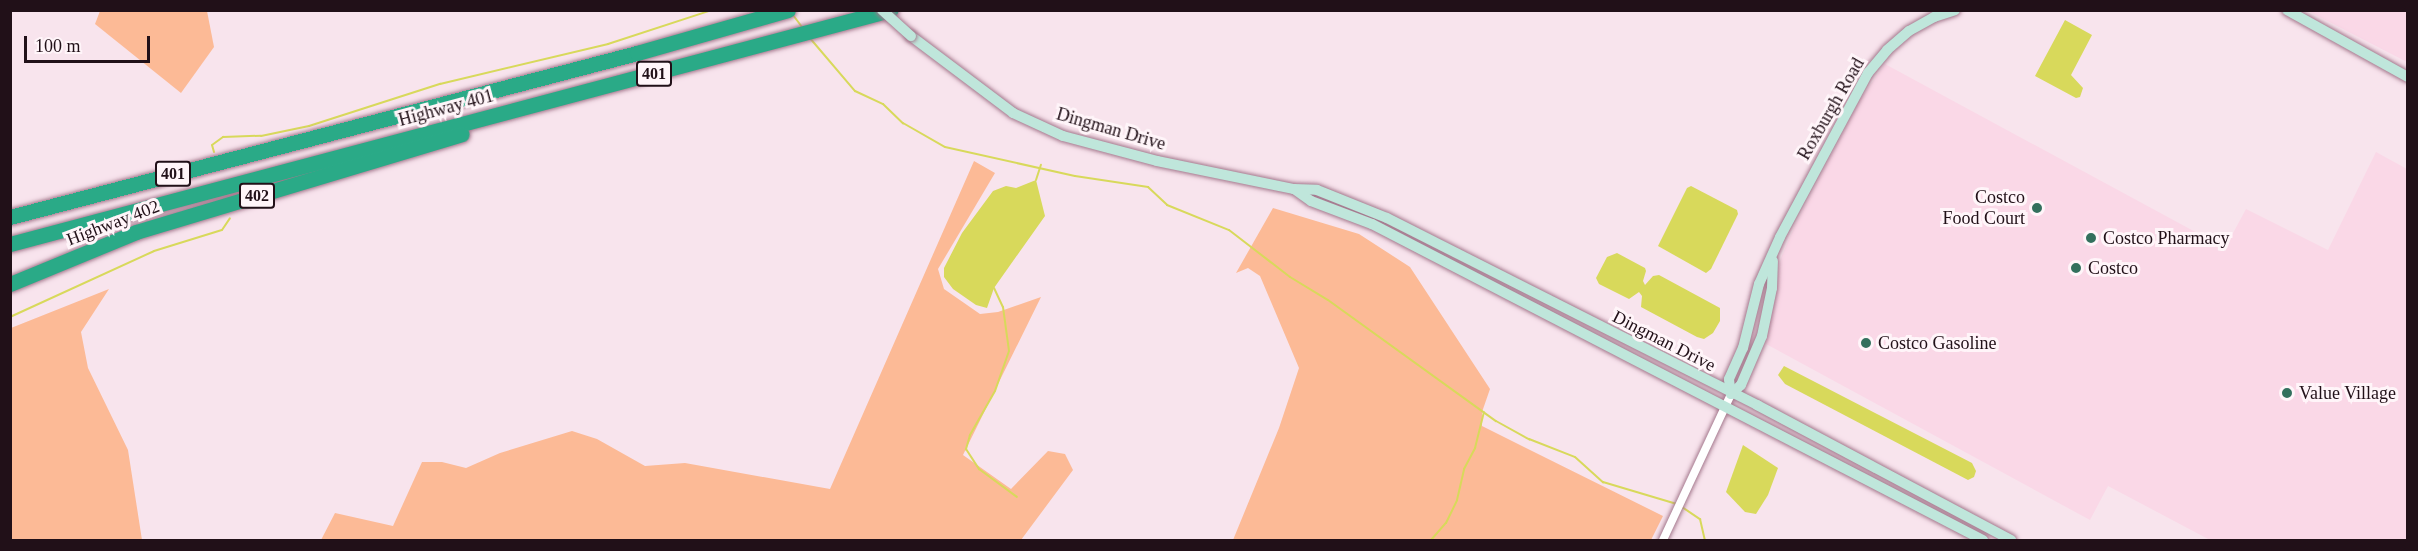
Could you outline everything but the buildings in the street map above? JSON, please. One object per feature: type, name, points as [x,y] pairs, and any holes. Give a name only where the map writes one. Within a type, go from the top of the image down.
[{"type":"highway","name":"Highway 401","points":[[10,217],[788,10]]},
{"type":"highway","name":"Highway 401","points":[[10,244],[827,29],[890,10]]},
{"type":"highway","name":"Highway 402","points":[[10,284],[136,232],[476,130],[505,113]]},
{"type":"main road","name":"Dingman Drive","points":[[882,10],[911,36],[1013,113],[1063,136],[1157,161],[1294,189],[1317,190],[1388,219],[1731,394],[1757,405],[2011,540]]},
{"type":"main road","name":"Roxburgh Road","points":[[1731,394],[1741,385],[1762,336],[1772,288],[1773,258],[1780,237],[1876,62],[1909,31],[1934,17],[1955,10]]},
{"type":"main road","points":[[2287,10],[2408,77]]},
{"type":"main road","name":"Dingman Drive","points":[[1294,189],[1311,201],[1372,224],[1983,540]]},
{"type":"street","points":[[1663,540],[1731,394]]},
{"type":"shaded area","points":[[100,11],[207,11],[214,47],[181,93],[95,24]]},
{"type":"shaded area","points":[[2308,11],[2407,11],[2407,62]]},
{"type":"shaded area","points":[[2065,20],[2092,35],[2071,75],[2083,88],[2080,97],[2076,98],[2035,76]]},
{"type":"shaded area","points":[[1885,64],[2225,248],[2246,209],[2328,250],[2376,152],[2407,169],[2407,540],[2210,540],[2108,486],[2090,520],[1766,344],[1781,258],[1795,225],[1861,98]]},
{"type":"shaded area","points":[[974,161],[995,173],[938,269],[944,289],[980,314],[998,312],[1041,297],[963,455],[1011,489],[1048,451],[1065,454],[1073,470],[1021,540],[321,540],[335,513],[393,526],[422,462],[442,462],[466,468],[500,453],[572,431],[597,439],[645,466],[685,463],[830,489]]},
{"type":"shaded area","points":[[1036,180],[1045,216],[994,288],[987,308],[976,305],[953,289],[944,277],[944,268],[962,233],[993,191],[1006,186],[1016,188]]},
{"type":"shaded area","points":[[1691,186],[1737,210],[1738,214],[1711,269],[1706,273],[1658,246],[1687,188]]},
{"type":"shaded area","points":[[1273,208],[1359,234],[1410,267],[1490,389],[1482,412],[1482,426],[1663,516],[1651,540],[1233,540],[1279,428],[1299,368],[1260,276],[1248,268],[1236,273]]},
{"type":"shaded area","points":[[1617,253],[1645,268],[1643,281],[1645,285],[1653,276],[1659,275],[1720,308],[1720,321],[1713,333],[1704,339],[1697,337],[1641,307],[1642,296],[1639,292],[1629,299],[1599,284],[1596,278],[1607,257]]},
{"type":"shaded area","points":[[109,289],[81,332],[88,368],[128,450],[142,540],[11,540],[11,328]]},
{"type":"shaded area","points":[[1784,366],[1972,463],[1976,471],[1974,477],[1968,480],[1785,384],[1778,375]]},
{"type":"shaded area","points":[[1743,445],[1778,468],[1768,495],[1756,514],[1745,512],[1726,492]]},
{"type":"waterway","points":[[214,152],[212,145],[223,137],[261,136],[309,126],[440,84],[608,44],[712,10]]},
{"type":"waterway","points":[[793,15],[802,27]]},
{"type":"waterway","points":[[809,37],[855,91],[883,104],[903,123],[945,147],[1075,176],[1148,187],[1167,205],[1229,230],[1290,277],[1328,300],[1496,421],[1529,439],[1575,457],[1603,482],[1677,504]]},
{"type":"waterway","points":[[1036,180],[1041,165]]},
{"type":"waterway","points":[[10,317],[154,251],[222,230],[230,218]]},
{"type":"waterway","points":[[994,288],[1003,307],[1009,351],[995,391],[970,435],[966,449],[979,469],[1017,497]]},
{"type":"waterway","points":[[1431,540],[1446,523],[1457,500],[1464,469],[1475,448],[1484,412]]},
{"type":"waterway","points":[[1682,507],[1700,519],[1705,540]]},
{"type":"place","name":"Costco Food Court","points":[[2037,208]]},
{"type":"place","name":"Costco Pharmacy","points":[[2091,238]]},
{"type":"place","name":"Costco","points":[[2076,268]]},
{"type":"place","name":"Costco Gasoline","points":[[1866,343]]},
{"type":"place","name":"Value Village","points":[[2287,393]]}]
